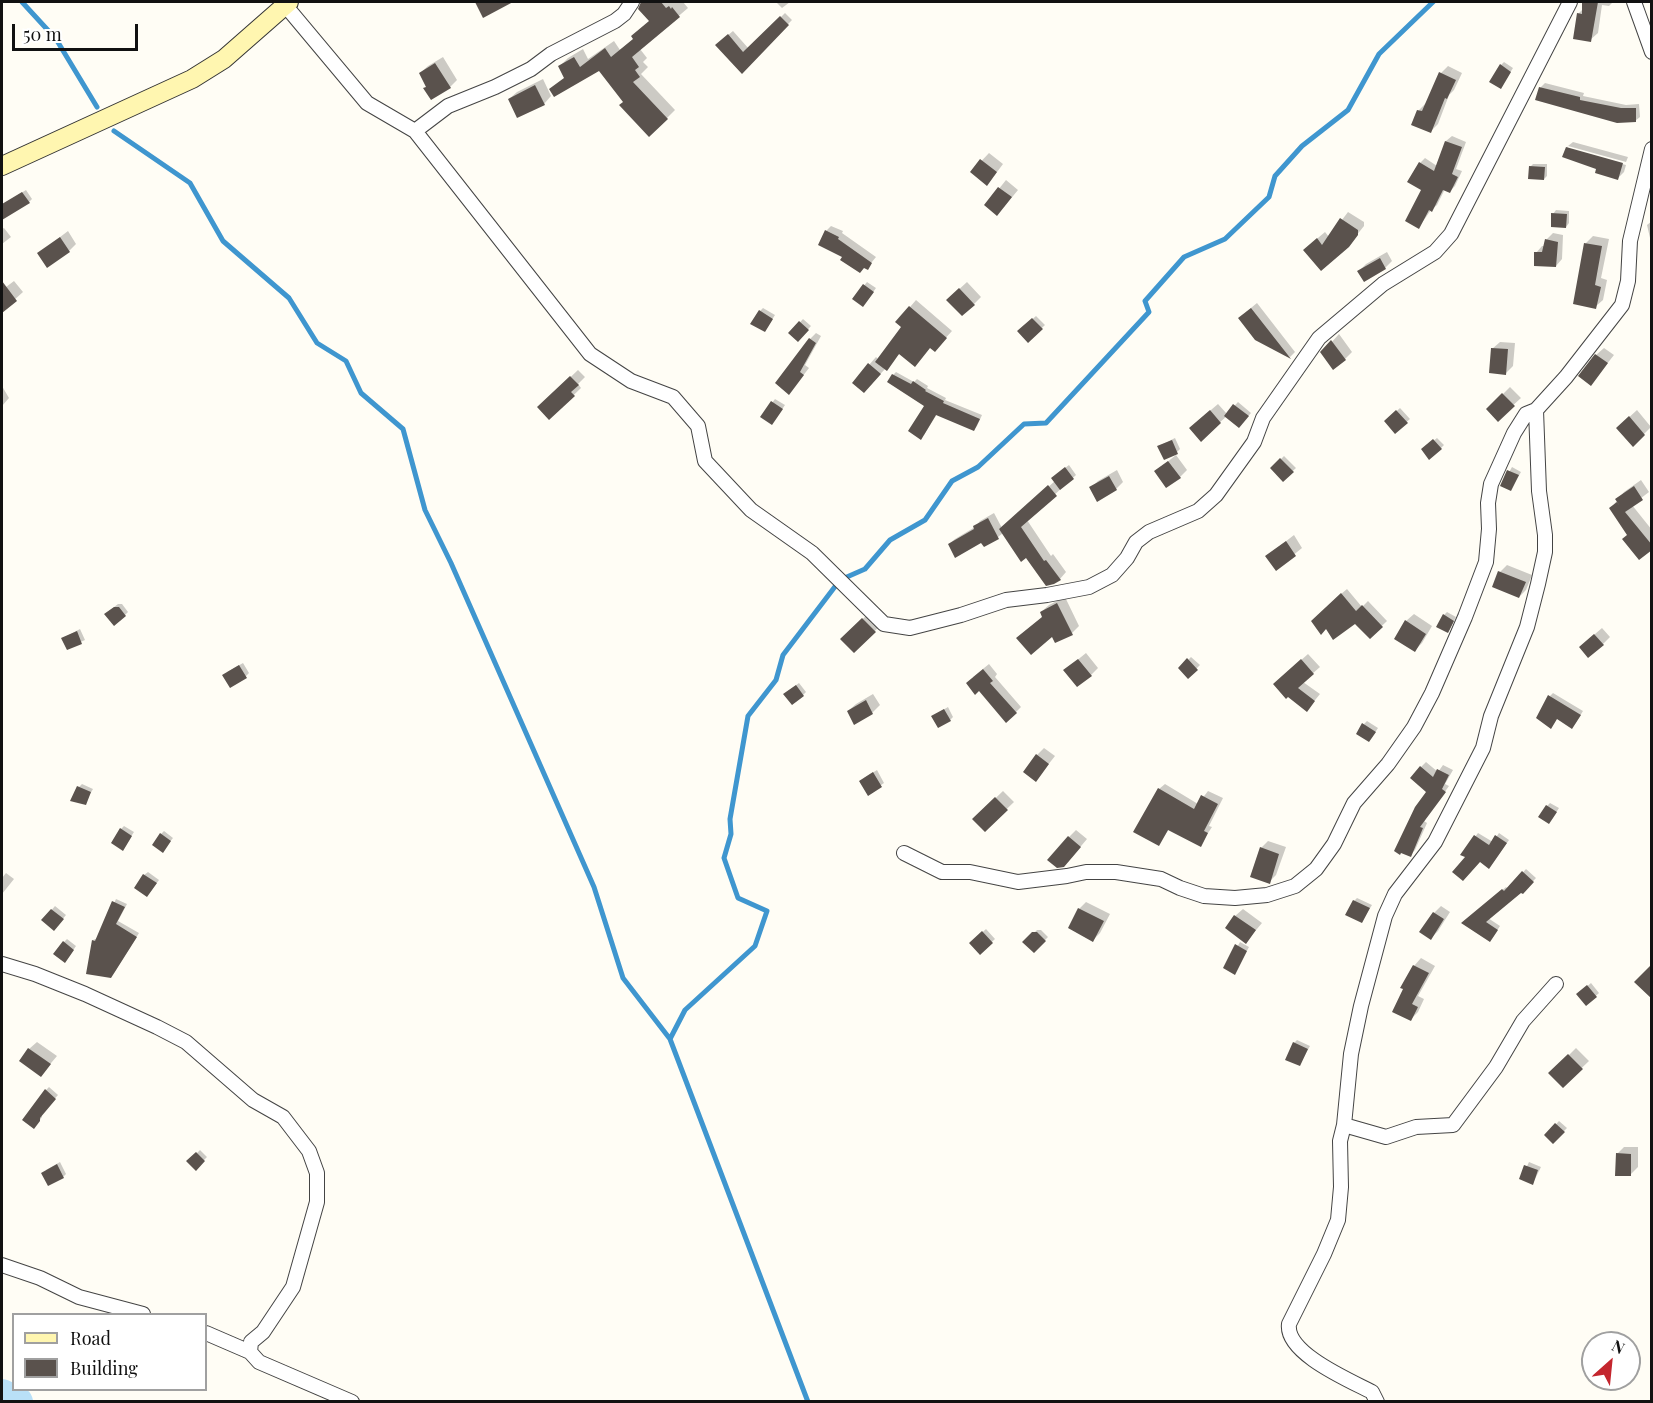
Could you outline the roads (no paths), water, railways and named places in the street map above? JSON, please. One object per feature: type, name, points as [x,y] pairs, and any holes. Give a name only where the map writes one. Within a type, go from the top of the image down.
[{"type":"street","points":[[415,131],[448,106],[531,69],[551,54],[615,21],[624,14],[632,2]]},
{"type":"street","points":[[2,166],[192,79],[224,59],[287,3],[368,103],[415,131],[590,354],[631,381],[673,397],[698,426],[705,460],[751,510],[812,553],[884,624],[910,628],[1006,600],[1047,596],[1089,587],[1112,575],[1128,558],[1136,542],[1149,531],[1198,511],[1216,495],[1254,442],[1263,418],[1319,338],[1383,284],[1435,252],[1451,234],[1570,2]]},
{"type":"street","points":[[1634,2],[1652,52]]},
{"type":"street","points":[[904,853],[942,872],[970,872],[1018,882],[1044,880],[1086,872],[1116,872],[1161,879],[1204,896],[1235,898],[1267,895],[1295,886],[1316,869],[1334,844],[1354,803],[1395,755],[1414,727],[1432,693],[1486,562],[1491,484],[1514,433],[1526,414],[1536,410],[1566,376],[1622,305],[1628,281],[1630,241],[1652,149]]},
{"type":"street","points":[[1377,1401],[1372,1392],[1306,1356],[1288,1330],[1333,1236],[1338,1220],[1341,1187],[1340,1141],[1352,1054],[1361,1006],[1385,916],[1395,894],[1435,842],[1483,748],[1491,716],[1527,627],[1539,585],[1545,552],[1545,535],[1539,491],[1536,410]]},
{"type":"street","points":[[2,964],[86,994],[157,1026],[186,1042],[253,1100],[283,1117],[309,1151],[317,1173],[317,1203],[309,1233],[293,1287],[263,1332],[250,1342],[250,1352]]},
{"type":"street","points":[[1344,1125],[1386,1137],[1416,1127],[1453,1125],[1496,1067],[1522,1021],[1556,984]]},
{"type":"street","points":[[2,1265],[40,1278],[79,1297],[139,1313]]},
{"type":"street","points":[[207,1333],[250,1352],[259,1362],[352,1401]]},
{"type":"waterway","points":[[22,2],[56,39],[97,107]]},
{"type":"waterway","points":[[670,1039],[685,1010],[755,946],[767,911],[738,898],[724,858],[731,834],[730,819],[748,716],[776,680],[783,655],[840,580],[865,569],[890,540],[925,520],[952,481],[978,467],[1024,424],[1046,423],[1149,312],[1145,301],[1184,257],[1225,239],[1269,197],[1275,176],[1302,146],[1348,110],[1379,54],[1433,2]]},
{"type":"waterway","points":[[114,131],[190,183],[223,241],[289,298],[317,343],[346,361],[361,393],[403,429],[425,510],[451,563],[594,887],[623,978],[670,1039],[808,1402]]},
{"type":"waterway","points":[[2,1394],[18,1402]]}]
